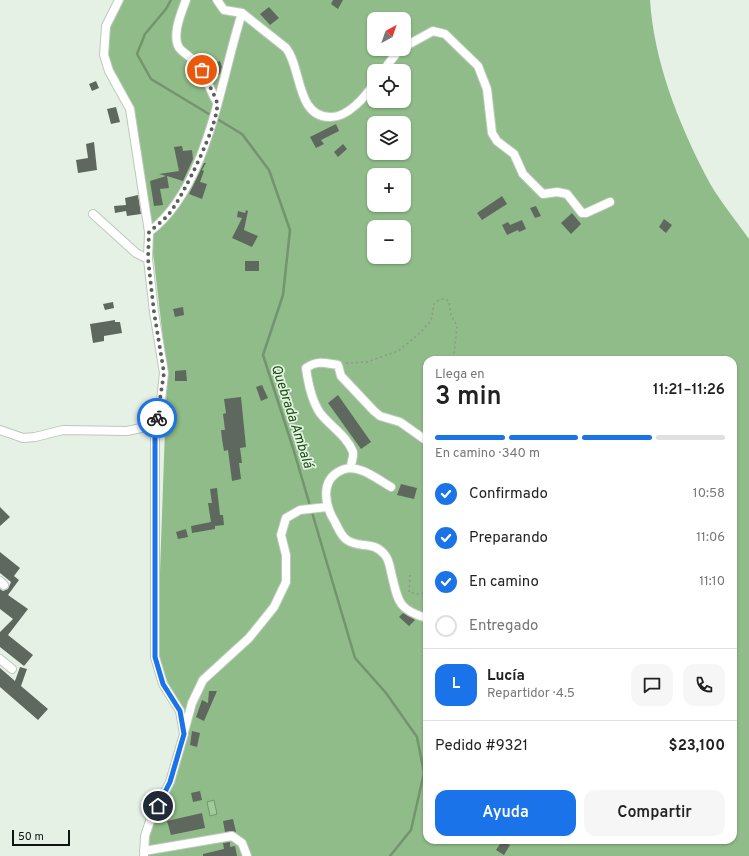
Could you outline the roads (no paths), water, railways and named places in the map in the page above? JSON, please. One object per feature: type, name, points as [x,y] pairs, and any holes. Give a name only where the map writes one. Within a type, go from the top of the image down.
[{"type":"street","points":[[119,0],[106,26],[104,55],[109,71],[130,109],[149,232],[148,259],[154,312],[164,373],[160,409],[155,425],[155,657],[163,684],[180,711],[184,734]]},
{"type":"street","points":[[186,0],[176,40],[178,47],[196,61],[202,70],[206,82],[217,102]]},
{"type":"street","points":[[217,0],[224,10],[242,13],[286,48],[292,55],[302,92],[308,106],[317,115],[326,118],[335,117],[342,114],[367,94]]},
{"type":"street","points":[[149,232],[162,222],[177,202],[200,158],[215,118],[217,102],[242,13]]},
{"type":"street","points":[[411,43],[433,31],[445,34],[478,66],[487,89],[492,134],[497,141],[514,154],[523,174],[539,191],[543,194],[557,192],[567,194],[582,213],[586,213],[610,202]]},
{"type":"street","points":[[93,214],[136,253],[148,259]]},
{"type":"street","points":[[351,467],[353,457],[352,451],[340,433],[319,412],[307,379],[306,368],[314,363],[319,362],[338,364],[341,376],[374,411],[380,416],[400,422],[423,438]]},
{"type":"street","points":[[0,430],[23,438],[36,437],[63,430],[127,432],[155,425]]},
{"type":"street","points":[[391,487],[365,472],[351,467],[333,476],[326,492],[327,508],[340,532],[346,539],[354,543],[378,547],[386,557],[397,600],[405,609],[423,616]]},
{"type":"street","points":[[247,856],[242,843],[232,836],[144,853],[146,836],[151,818],[170,782],[192,703],[203,680],[249,638],[274,607],[286,582],[286,556],[281,535],[286,518],[300,510],[327,508]]},
{"type":"street","points":[[0,659],[12,669]]},
{"type":"waterway","name":"Quebrada Ambalá","points":[[171,0],[166,9],[145,34],[137,54],[151,79],[242,134],[269,170],[290,230],[283,295],[263,355],[293,448],[355,658],[386,693],[417,737],[423,768]]},
{"type":"waterway","name":"Quebrada Ambalá","points":[[390,856],[411,830],[423,777]]}]
